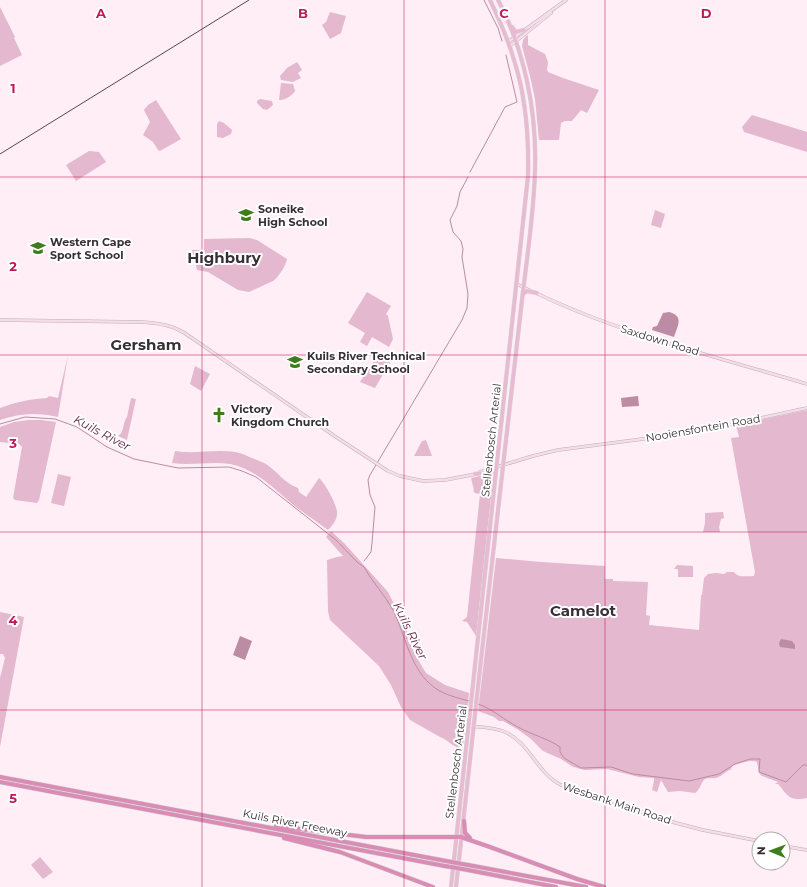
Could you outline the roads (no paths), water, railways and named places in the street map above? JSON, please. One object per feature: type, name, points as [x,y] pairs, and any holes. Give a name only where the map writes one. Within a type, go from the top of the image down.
[{"type":"highway","name":"Kuils River Freeway","points":[[0,777],[556,887]]},
{"type":"highway","name":"Kuils River Freeway","points":[[0,782],[586,887]]},
{"type":"highway","points":[[464,821],[465,834],[473,841]]},
{"type":"highway","points":[[257,828],[272,826],[366,837],[462,837],[577,879],[604,887]]},
{"type":"highway","points":[[257,828],[269,835],[340,852],[433,887]]},
{"type":"main road","name":"Stellenbosch Arterial","points":[[475,695],[495,480],[528,187],[527,126],[521,90],[516,66],[509,44],[490,0]]},
{"type":"main road","name":"Stellenbosch Arterial","points":[[456,887],[464,821],[473,726],[473,709],[524,287],[534,186],[535,147],[530,97],[514,39],[508,21],[498,0]]},
{"type":"main road","points":[[508,21],[515,32],[524,30]]},
{"type":"main road","points":[[522,295],[527,292],[537,293]]},
{"type":"main road","points":[[475,474],[490,472],[494,475],[495,480]]},
{"type":"main road","name":"Stellenbosch Arterial","points":[[451,887],[468,726],[473,709]]},
{"type":"street","points":[[514,39],[566,0]]},
{"type":"street","points":[[509,44],[524,30],[556,8]]},
{"type":"street","name":"Saxdown Road","points":[[517,284],[570,309],[608,324],[807,384]]},
{"type":"street","name":"Nooiensfontein Road","points":[[0,320],[147,322],[170,326],[189,336],[376,464],[400,476],[423,481],[445,480],[475,474],[533,456],[589,445],[697,432],[807,408]]},
{"type":"street","name":"Wesbank Main Road","points":[[468,726],[499,730],[513,737],[522,745],[544,773],[554,782],[561,785],[672,822],[751,839]]},
{"type":"street","points":[[791,847],[807,850]]},
{"type":"waterway","points":[[484,0],[498,28],[502,41]]},
{"type":"waterway","points":[[470,172],[505,107],[517,102],[506,55]]},
{"type":"waterway","points":[[364,561],[371,552],[375,507],[370,495],[368,480],[370,475],[462,320],[467,308],[468,294],[462,257],[463,249],[461,241],[453,232],[450,220],[457,206],[460,192],[468,177]]},
{"type":"waterway","name":"Kuils River","points":[[0,424],[25,417],[55,419],[77,427],[107,447],[134,459],[178,468],[229,467],[256,477],[336,540],[357,562],[364,567],[393,610],[414,662],[427,681],[443,693],[469,701]]},
{"type":"waterway","name":"Kuils River","points":[[478,704],[523,730],[560,747],[560,752],[564,758],[581,768],[611,767],[633,774],[689,781],[719,774],[735,764],[750,759],[760,759],[759,772],[786,782],[803,765],[807,765]]},
{"type":"railway","points":[[0,154],[249,0]]},
{"type":"place","name":"Soneike High School","points":[[246,215]]},
{"type":"place","name":"Western Cape Sport School","points":[[38,248]]},
{"type":"place","name":"Kuils River Technical Secondary School","points":[[295,362]]},
{"type":"place","name":"Victory Kingdom Church","points":[[219,415]]},
{"type":"district","name":"Highbury","points":[[224,258]]},
{"type":"district","name":"Gersham","points":[[146,345]]},
{"type":"district","name":"Camelot","points":[[583,611]]}]
